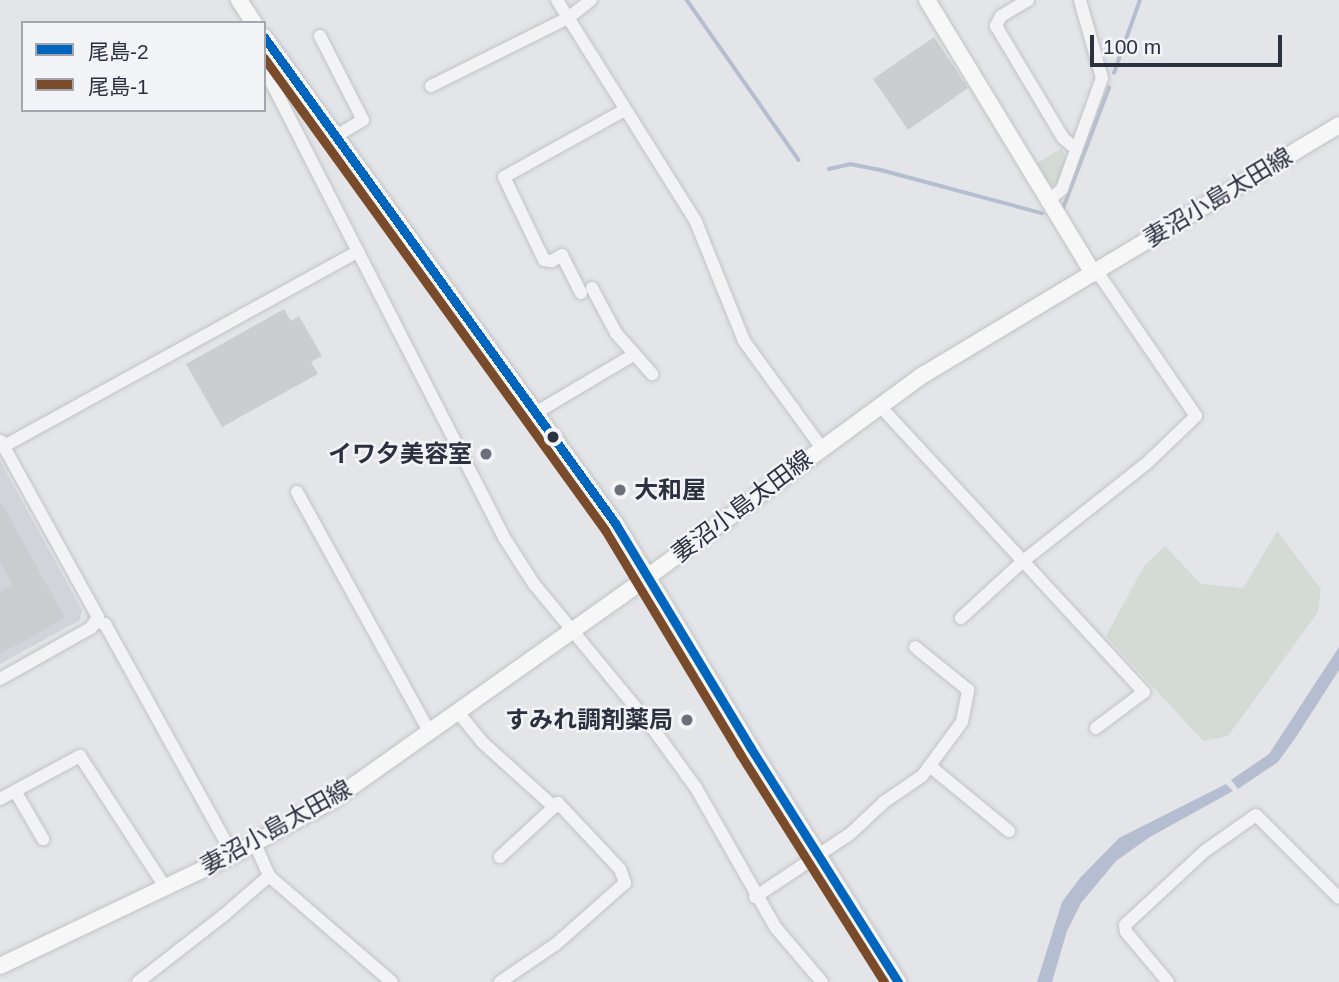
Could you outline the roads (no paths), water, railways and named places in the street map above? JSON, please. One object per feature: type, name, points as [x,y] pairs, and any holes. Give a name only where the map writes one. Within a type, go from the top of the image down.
[{"type":"main road","points":[[239,0],[253,21]]},
{"type":"main road","points":[[927,0],[1047,202],[1093,273]]},
{"type":"main road","points":[[266,40],[537,412],[649,576],[816,855],[898,982]]},
{"type":"main road","name":"妻沼小島太田線","points":[[0,966],[255,844],[332,800],[649,576],[821,447],[923,375],[1339,125]]},
{"type":"street","points":[[557,0],[696,222],[744,341],[821,447]]},
{"type":"street","points":[[431,86],[568,18],[591,0]]},
{"type":"street","points":[[1028,0],[1001,16],[996,26],[1062,138],[1076,149]]},
{"type":"street","points":[[1047,202],[1062,189],[1102,79],[1080,0]]},
{"type":"street","points":[[320,36],[363,120],[336,136]]},
{"type":"street","points":[[266,69],[277,55]]},
{"type":"street","points":[[266,72],[505,539],[534,584],[574,629],[696,788],[755,897],[788,945],[822,982]]},
{"type":"street","points":[[625,110],[504,177],[544,260],[552,261],[562,256],[616,333],[652,374]]},
{"type":"street","points":[[97,622],[98,617],[2,443],[358,251]]},
{"type":"street","points":[[961,618],[1022,562],[1147,463],[1196,416],[1101,277],[1093,273]]},
{"type":"street","points":[[537,412],[633,355]]},
{"type":"street","points":[[879,405],[1144,692],[1096,728]]},
{"type":"street","points":[[297,492],[429,732]]},
{"type":"street","points":[[0,679],[97,622],[105,624],[233,855]]},
{"type":"street","points":[[755,897],[860,827],[884,802],[931,767],[962,722],[968,690],[915,648]]},
{"type":"street","points":[[457,711],[482,742],[554,807]]},
{"type":"street","points":[[0,799],[80,756],[165,887]]},
{"type":"street","points":[[931,767],[1009,831]]},
{"type":"street","points":[[15,791],[43,839]]},
{"type":"street","points":[[500,857],[558,803],[620,869],[625,883],[556,944],[500,982]]},
{"type":"street","points":[[1168,982],[1126,932],[1125,925],[1205,851],[1256,815],[1339,898]]},
{"type":"street","points":[[255,844],[269,876],[392,982]]},
{"type":"street","points":[[138,982],[269,876]]},
{"type":"water","points":[[1339,647],[1339,670],[1296,737],[1278,762],[1238,789],[1231,780],[1269,754]]},
{"type":"water","points":[[1226,784],[1233,791],[1150,837],[1116,861],[1081,903],[1067,931],[1052,982],[1037,982],[1062,902],[1080,878],[1119,838]]},
{"type":"waterway","points":[[687,0],[799,160]]},
{"type":"waterway","points":[[1114,73],[1140,0]]},
{"type":"waterway","points":[[1062,211],[1109,88]]},
{"type":"waterway","points":[[829,169],[850,164],[881,170],[1042,213]]},
{"type":"place","name":"イワ夕美容室","points":[[486,454]]},
{"type":"place","name":"大和屋","points":[[620,490]]},
{"type":"place","name":"すみれ調剤薬局","points":[[687,720]]}]
